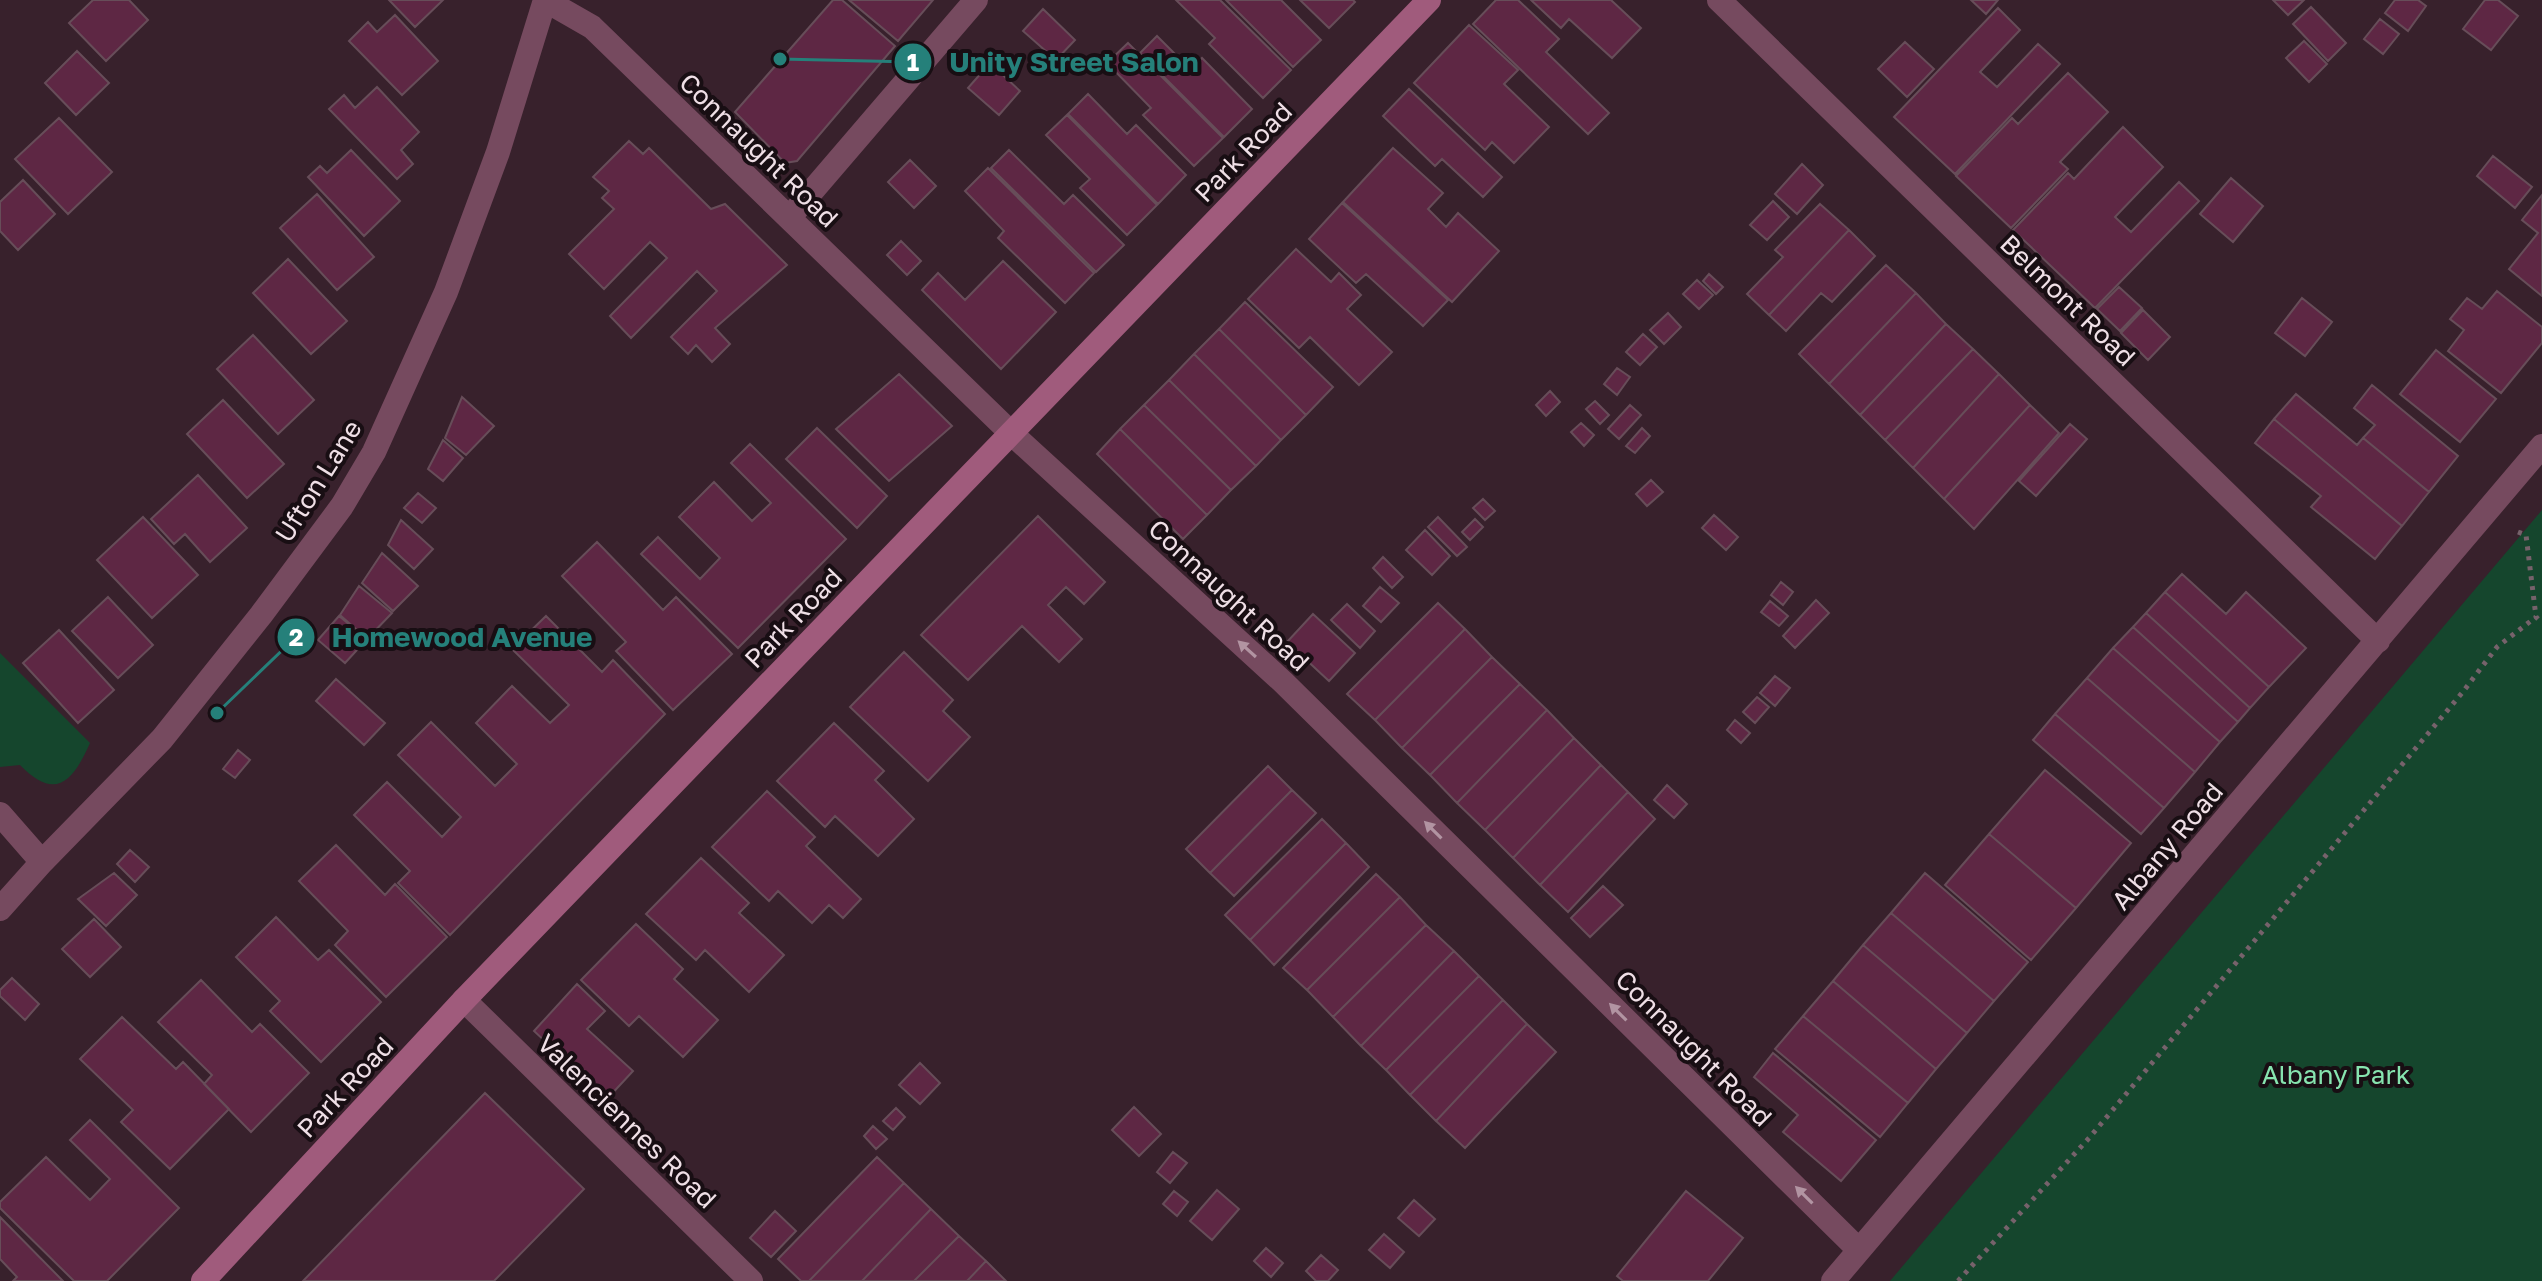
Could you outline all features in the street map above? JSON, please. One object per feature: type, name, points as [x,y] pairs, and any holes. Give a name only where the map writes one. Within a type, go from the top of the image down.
[{"type":"street","name":"Connaught Road","points":[[545,0],[592,27],[1011,433],[1283,682],[1859,1250]]},
{"type":"street","name":"Ufton Lane","points":[[0,909],[162,739],[261,615],[342,506],[374,452],[446,292],[498,152],[545,0]]},
{"type":"street","points":[[789,218],[976,0]]},
{"type":"street","name":"Park Road","points":[[203,1281],[464,1000],[1429,0]]},
{"type":"street","name":"Belmont Road","points":[[1719,0],[2378,641]]},
{"type":"street","name":"Albany Road","points":[[1833,1281],[2542,446]]},
{"type":"street","points":[[0,814],[42,862]]},
{"type":"street","name":"Valenciennes Road","points":[[464,1000],[751,1281]]},
{"type":"path","points":[[2489,510],[2518,533],[2526,535],[2536,617],[2542,623]]},
{"type":"path","points":[[1958,1281],[2090,1137],[2462,693],[2497,647],[2536,617]]},
{"type":"green space","name":"Albany Park","points":[[2542,510],[2542,1281],[1890,1281]]},
{"type":"green space","points":[[0,653],[90,743],[77,768],[62,782],[44,783],[20,765],[0,767]]},
{"type":"building","points":[[93,0],[129,0],[148,20],[106,61],[69,23]]},
{"type":"building","points":[[389,0],[443,0],[415,27]]},
{"type":"building","points":[[833,0],[842,0],[895,46],[797,161],[785,163],[735,112]]},
{"type":"building","points":[[849,0],[933,0],[898,41]]},
{"type":"building","points":[[1176,0],[1220,0],[1291,70],[1263,98],[1209,44],[1215,38]]},
{"type":"building","points":[[1226,0],[1281,0],[1321,40],[1293,67]]},
{"type":"building","points":[[1300,0],[1353,0],[1355,2],[1329,28]]},
{"type":"building","points":[[1496,0],[1518,0],[1559,39],[1546,52],[1609,113],[1588,134],[1473,24]]},
{"type":"building","points":[[1531,0],[1611,0],[1641,28],[1612,58],[1569,19],[1561,28]]},
{"type":"building","points":[[1971,0],[1998,0],[1986,14]]},
{"type":"building","points":[[2273,0],[2304,0],[2288,15]]},
{"type":"building","points":[[2395,0],[2418,0],[2426,6],[2408,31],[2385,13]]},
{"type":"building","points":[[2485,0],[2498,0],[2518,16],[2491,50],[2463,29]]},
{"type":"building","points":[[2311,7],[2346,43],[2328,61],[2293,24]]},
{"type":"building","points":[[1998,8],[2020,30],[1980,72],[1997,87],[2038,44],[2060,64],[1955,174],[1894,117]]},
{"type":"building","points":[[1043,9],[1075,40],[1056,60],[1023,31]]},
{"type":"building","points":[[395,15],[438,61],[402,95],[349,41],[368,22],[377,32]]},
{"type":"building","points":[[2380,19],[2399,34],[2383,54],[2364,39]]},
{"type":"building","points":[[1469,25],[1518,70],[1504,84],[1549,127],[1514,163],[1492,142],[1485,150],[1414,83]]},
{"type":"building","points":[[1157,36],[1190,69],[1202,58],[1252,109],[1224,137],[1140,53]]},
{"type":"building","points":[[2304,41],[2327,64],[2309,82],[2286,58]]},
{"type":"building","points":[[1905,42],[1934,69],[1907,97],[1878,69]]},
{"type":"building","points":[[1128,43],[1223,138],[1194,166],[1143,115],[1151,108],[1107,63]]},
{"type":"building","points":[[77,51],[109,83],[76,115],[45,83]]},
{"type":"building","points":[[990,63],[1020,91],[999,115],[968,88]]},
{"type":"building","points":[[2068,73],[2108,112],[2060,162],[2068,169],[2011,228],[1956,176],[2012,118],[2018,124]]},
{"type":"building","points":[[377,87],[419,132],[401,150],[413,164],[397,179],[329,109],[344,95],[355,108]]},
{"type":"building","points":[[1409,89],[1502,177],[1483,197],[1442,159],[1435,166],[1383,116]]},
{"type":"building","points":[[1088,94],[1127,134],[1136,125],[1186,175],[1158,204],[1068,114]]},
{"type":"building","points":[[1067,115],[1157,205],[1127,235],[1080,188],[1090,179],[1046,135]]},
{"type":"building","points":[[59,118],[112,172],[68,214],[15,159]]},
{"type":"building","points":[[2123,127],[2163,167],[2115,217],[2131,232],[2179,182],[2199,201],[2095,308],[2013,230],[2068,173],[2074,179]]},
{"type":"building","points":[[629,141],[643,154],[649,148],[711,209],[725,204],[787,265],[715,328],[730,344],[712,362],[696,345],[688,354],[671,337],[717,291],[697,271],[631,338],[610,316],[667,258],[650,242],[604,289],[569,254],[614,209],[602,198],[609,191],[593,177]]},
{"type":"building","points":[[1393,148],[1443,193],[1428,209],[1446,227],[1458,213],[1499,251],[1452,302],[1343,202]]},
{"type":"building","points":[[351,150],[400,201],[364,236],[308,177],[320,166],[327,173]]},
{"type":"building","points":[[1009,150],[1064,204],[1073,195],[1124,245],[1096,272],[991,168]]},
{"type":"building","points":[[2493,156],[2532,187],[2515,208],[2477,176]]},
{"type":"building","points":[[910,160],[936,186],[914,208],[888,182]]},
{"type":"building","points":[[1802,164],[1823,185],[1797,214],[1775,194]]},
{"type":"building","points":[[988,168],[1094,273],[1065,303],[998,238],[1004,231],[965,191]]},
{"type":"building","points":[[2231,178],[2263,206],[2233,242],[2200,214]]},
{"type":"building","points":[[23,180],[55,214],[18,250],[0,231],[0,202]]},
{"type":"building","points":[[317,194],[374,257],[337,290],[280,228]]},
{"type":"building","points":[[2542,195],[2542,296],[2509,269],[2538,233],[2522,220]]},
{"type":"building","points":[[1773,201],[1789,217],[1767,240],[1750,225]]},
{"type":"building","points":[[1342,203],[1448,300],[1423,326],[1366,274],[1356,283],[1309,239]]},
{"type":"building","points":[[1820,204],[1849,230],[1769,315],[1747,294],[1783,257],[1775,250]]},
{"type":"building","points":[[1849,230],[1875,256],[1832,302],[1821,293],[1786,331],[1769,315]]},
{"type":"building","points":[[901,241],[921,261],[907,275],[887,255]]},
{"type":"building","points":[[1296,249],[1331,282],[1339,273],[1361,295],[1347,309],[1392,352],[1359,385],[1310,337],[1299,348],[1248,299]]},
{"type":"building","points":[[288,259],[347,321],[311,354],[253,293]]},
{"type":"building","points":[[1003,261],[1056,312],[1001,369],[922,290],[938,273],[965,300]]},
{"type":"building","points":[[1886,265],[1916,293],[1829,384],[1799,354]]},
{"type":"building","points":[[1709,274],[1723,287],[1716,294],[1703,281]]},
{"type":"building","points":[[1697,280],[1713,295],[1699,309],[1683,294]]},
{"type":"building","points":[[2119,287],[2142,308],[2120,331],[2097,309]]},
{"type":"building","points":[[2497,291],[2542,327],[2542,343],[2501,393],[2448,351],[2464,330],[2450,319],[2467,298],[2482,309]]},
{"type":"building","points":[[1916,293],[1946,324],[1860,415],[1829,384]]},
{"type":"building","points":[[2302,298],[2332,322],[2305,356],[2275,333]]},
{"type":"building","points":[[1245,302],[1333,387],[1306,415],[1219,329]]},
{"type":"building","points":[[2143,310],[2170,337],[2148,360],[2121,333]]},
{"type":"building","points":[[1668,313],[1681,327],[1664,344],[1650,330]]},
{"type":"building","points":[[1946,324],[1973,349],[1885,440],[1860,415]]},
{"type":"building","points":[[1219,329],[1306,415],[1281,440],[1194,354]]},
{"type":"building","points":[[1643,334],[1657,347],[1640,365],[1626,352]]},
{"type":"building","points":[[253,335],[314,400],[278,434],[217,369]]},
{"type":"building","points":[[1973,349],[1999,374],[1913,468],[1885,440]]},
{"type":"building","points":[[2436,350],[2496,399],[2460,442],[2400,394]]},
{"type":"building","points":[[1194,354],[1281,440],[1256,466],[1169,380]]},
{"type":"building","points":[[1617,368],[1630,377],[1617,395],[1604,384]]},
{"type":"building","points":[[899,374],[952,426],[889,481],[836,429]]},
{"type":"building","points":[[1999,374],[2030,405],[1944,499],[1913,468]]},
{"type":"building","points":[[1169,380],[1256,466],[1231,490],[1144,405]]},
{"type":"building","points":[[2372,385],[2458,456],[2429,492],[2363,438],[2375,425],[2354,408]]},
{"type":"building","points":[[1550,391],[1560,402],[1546,416],[1536,405]]},
{"type":"building","points":[[2296,394],[2357,445],[2363,438],[2429,492],[2402,526],[2274,419]]},
{"type":"building","points":[[462,397],[494,426],[466,455],[445,438]]},
{"type":"building","points":[[223,400],[284,464],[247,498],[187,434]]},
{"type":"building","points":[[1595,401],[1609,415],[1600,424],[1586,409]]},
{"type":"building","points":[[1144,405],[1231,490],[1207,515],[1120,429]]},
{"type":"building","points":[[1630,405],[1641,415],[1619,439],[1608,429]]},
{"type":"building","points":[[2030,405],[2059,433],[1974,529],[1944,499]]},
{"type":"building","points":[[2274,419],[2402,526],[2375,559],[2311,507],[2321,496],[2255,443]]},
{"type":"building","points":[[1581,423],[1594,435],[1584,446],[1571,432]]},
{"type":"building","points":[[2070,424],[2087,439],[2036,496],[2019,481]]},
{"type":"building","points":[[817,428],[887,496],[857,528],[786,459]]},
{"type":"building","points":[[1642,428],[1650,436],[1635,453],[1626,446]]},
{"type":"building","points":[[1120,429],[1207,515],[1183,539],[1097,454]]},
{"type":"building","points":[[443,440],[463,458],[443,481],[428,469]]},
{"type":"building","points":[[750,444],[846,539],[738,648],[641,554],[658,537],[700,579],[720,558],[679,517],[714,482],[752,521],[771,503],[731,463]]},
{"type":"building","points":[[198,475],[247,528],[210,562],[185,534],[174,544],[151,519]]},
{"type":"building","points":[[1651,480],[1663,492],[1647,506],[1636,494]]},
{"type":"building","points":[[418,493],[436,508],[422,523],[404,508]]},
{"type":"building","points":[[1483,499],[1495,511],[1485,520],[1473,508]]},
{"type":"building","points":[[1714,515],[1738,537],[1726,550],[1702,528]]},
{"type":"building","points":[[1038,516],[1105,582],[1084,604],[1066,587],[1048,605],[1082,639],[1059,662],[1022,626],[968,680],[921,635]]},
{"type":"building","points":[[143,517],[198,575],[152,618],[97,560]]},
{"type":"building","points":[[1438,517],[1467,547],[1457,556],[1428,527]]},
{"type":"building","points":[[1475,519],[1483,527],[1470,540],[1462,532]]},
{"type":"building","points":[[401,520],[433,549],[414,569],[388,545]]},
{"type":"building","points":[[1425,530],[1450,556],[1432,575],[1406,550]]},
{"type":"building","points":[[597,542],[663,610],[676,597],[732,654],[673,710],[616,651],[626,642],[562,576]]},
{"type":"building","points":[[382,553],[418,586],[393,611],[362,583]]},
{"type":"building","points":[[1383,557],[1403,577],[1392,588],[1373,568]]},
{"type":"building","points":[[2182,574],[2226,614],[2246,592],[2306,648],[2269,687],[2165,592]]},
{"type":"building","points":[[1781,582],[1793,592],[1783,605],[1771,595]]},
{"type":"building","points":[[359,586],[392,613],[367,639],[340,615]]},
{"type":"building","points":[[1380,587],[1399,603],[1381,622],[1363,606]]},
{"type":"building","points":[[2165,592],[2269,687],[2250,708],[2146,613]]},
{"type":"building","points":[[108,597],[153,645],[118,678],[72,631]]},
{"type":"building","points":[[1816,600],[1829,613],[1795,648],[1783,636]]},
{"type":"building","points":[[1770,601],[1788,616],[1779,626],[1761,612]]},
{"type":"building","points":[[1438,603],[1465,629],[1375,720],[1347,694]]},
{"type":"building","points":[[1347,604],[1375,631],[1360,648],[1331,620]]},
{"type":"building","points":[[2146,613],[2250,708],[2238,722],[2133,627]]},
{"type":"building","points":[[1313,614],[1355,653],[1329,681],[1287,642]]},
{"type":"building","points":[[339,616],[367,639],[345,663],[318,640]]},
{"type":"building","points":[[546,616],[602,672],[613,660],[665,714],[450,935],[398,883],[410,871],[354,815],[387,782],[442,837],[461,817],[398,755],[431,722],[495,786],[517,764],[476,723],[512,686],[550,723],[569,705],[512,649]]},
{"type":"building","points":[[2133,627],[2238,722],[2220,742],[2113,648]]},
{"type":"building","points":[[1465,629],[1492,657],[1402,748],[1375,720]]},
{"type":"building","points":[[59,630],[114,690],[78,723],[23,663]]},
{"type":"building","points":[[2113,648],[2220,742],[2195,772],[2087,678]]},
{"type":"building","points":[[904,652],[953,700],[943,711],[970,737],[928,781],[850,707]]},
{"type":"building","points":[[1492,657],[1520,684],[1430,775],[1402,748]]},
{"type":"building","points":[[1775,676],[1790,688],[1775,706],[1760,693]]},
{"type":"building","points":[[2087,678],[2195,772],[2164,808],[2055,714]]},
{"type":"building","points":[[336,679],[385,723],[364,745],[316,701]]},
{"type":"building","points":[[1520,684],[1547,710],[1457,803],[1430,775]]},
{"type":"building","points":[[1757,697],[1769,707],[1755,723],[1743,712]]},
{"type":"building","points":[[1547,710],[1574,738],[1485,830],[1457,803]]},
{"type":"building","points":[[2055,714],[2164,808],[2141,834],[2033,740]]},
{"type":"building","points":[[1735,720],[1750,733],[1741,743],[1727,730]]},
{"type":"building","points":[[834,723],[884,771],[875,780],[914,819],[878,856],[835,816],[825,827],[777,781]]},
{"type":"building","points":[[1574,738],[1601,765],[1513,858],[1485,830]]},
{"type":"building","points":[[238,750],[250,760],[235,778],[223,769]]},
{"type":"building","points":[[1601,765],[1628,792],[1540,885],[1513,858]]},
{"type":"building","points":[[1268,766],[1292,790],[1210,873],[1186,849]]},
{"type":"building","points":[[2045,770],[2131,843],[2076,908],[1989,834]]},
{"type":"building","points":[[1667,785],[1687,804],[1674,818],[1654,800]]},
{"type":"building","points":[[1292,790],[1316,813],[1234,896],[1210,873]]},
{"type":"building","points":[[767,791],[815,837],[806,846],[861,899],[843,918],[829,905],[812,923],[778,891],[769,901],[712,847]]},
{"type":"building","points":[[1628,792],[1655,819],[1568,912],[1540,885]]},
{"type":"building","points":[[1322,819],[1346,843],[1250,940],[1225,915]]},
{"type":"building","points":[[1989,834],[2076,908],[2031,960],[1945,885]]},
{"type":"building","points":[[1346,843],[1369,867],[1274,965],[1250,940]]},
{"type":"building","points":[[336,845],[385,895],[395,884],[447,937],[386,997],[335,945],[348,931],[299,881]]},
{"type":"building","points":[[130,850],[149,867],[135,882],[117,864]]},
{"type":"building","points":[[701,858],[749,903],[739,913],[784,955],[749,992],[705,950],[696,960],[646,914]]},
{"type":"building","points":[[114,873],[137,895],[106,926],[78,899]]},
{"type":"building","points":[[1925,873],[2028,962],[1994,1001],[1891,913]]},
{"type":"building","points":[[1376,874],[1400,897],[1307,990],[1283,968]]},
{"type":"building","points":[[1603,886],[1623,905],[1590,937],[1571,918]]},
{"type":"building","points":[[1400,897],[1426,925],[1333,1017],[1307,990]]},
{"type":"building","points":[[1891,913],[1994,1001],[1967,1033],[1863,945]]},
{"type":"building","points":[[276,917],[318,960],[329,950],[381,1002],[321,1062],[270,1011],[280,1001],[236,957]]},
{"type":"building","points":[[94,919],[121,947],[90,977],[62,949]]},
{"type":"building","points":[[636,924],[683,969],[674,979],[718,1020],[683,1057],[639,1016],[629,1026],[581,980]]},
{"type":"building","points":[[1426,925],[1454,951],[1361,1046],[1333,1017]]},
{"type":"building","points":[[1863,945],[1967,1033],[1936,1069],[1833,981]]},
{"type":"building","points":[[1454,951],[1479,976],[1386,1070],[1361,1046]]},
{"type":"building","points":[[1479,976],[1503,1000],[1410,1095],[1386,1070]]},
{"type":"building","points":[[12,978],[39,1004],[25,1020],[0,996],[0,990]]},
{"type":"building","points":[[201,980],[252,1032],[260,1024],[309,1073],[251,1132],[204,1084],[212,1075],[158,1022]]},
{"type":"building","points":[[1833,981],[1936,1069],[1908,1103],[1803,1016]]},
{"type":"building","points":[[577,984],[605,1011],[587,1029],[633,1071],[607,1099],[534,1031]]},
{"type":"building","points":[[1503,1000],[1527,1024],[1436,1121],[1410,1095]]},
{"type":"building","points":[[1803,1016],[1908,1103],[1880,1137],[1775,1049]]},
{"type":"building","points":[[122,1017],[176,1069],[183,1062],[229,1109],[170,1169],[121,1122],[133,1110],[80,1059]]},
{"type":"building","points":[[1527,1024],[1556,1052],[1465,1148],[1436,1121]]},
{"type":"building","points":[[1773,1053],[1876,1140],[1841,1181],[1783,1132],[1798,1115],[1754,1077]]},
{"type":"building","points":[[920,1063],[940,1083],[920,1104],[899,1085]]},
{"type":"building","points":[[485,1093],[584,1189],[494,1281],[303,1281]]},
{"type":"building","points":[[1134,1107],[1161,1134],[1139,1156],[1112,1130]]},
{"type":"building","points":[[896,1108],[905,1117],[893,1130],[883,1121]]},
{"type":"building","points":[[90,1120],[179,1208],[107,1281],[74,1281],[0,1208],[0,1202],[46,1157],[90,1200],[110,1179],[70,1140]]},
{"type":"building","points":[[873,1126],[887,1139],[876,1149],[864,1136]]},
{"type":"building","points":[[1173,1152],[1187,1163],[1170,1183],[1157,1172]]},
{"type":"building","points":[[877,1157],[904,1183],[809,1281],[801,1281],[778,1259]]},
{"type":"building","points":[[904,1183],[931,1209],[862,1281],[809,1281]]},
{"type":"building","points":[[1217,1190],[1239,1209],[1212,1240],[1190,1221]]},
{"type":"building","points":[[1174,1191],[1188,1202],[1177,1216],[1163,1204]]},
{"type":"building","points":[[1686,1191],[1743,1238],[1708,1281],[1623,1281],[1617,1276]]},
{"type":"building","points":[[1414,1200],[1435,1219],[1419,1236],[1398,1218]]},
{"type":"building","points":[[931,1209],[959,1236],[914,1281],[862,1281]]},
{"type":"building","points":[[775,1211],[796,1231],[771,1257],[750,1238]]},
{"type":"building","points":[[0,1217],[63,1281],[13,1281],[17,1277],[0,1259]]},
{"type":"building","points":[[1384,1234],[1404,1252],[1390,1268],[1369,1250]]},
{"type":"building","points":[[959,1236],[986,1261],[967,1281],[914,1281]]},
{"type":"building","points":[[1266,1248],[1283,1263],[1271,1277],[1254,1261]]},
{"type":"building","points":[[1321,1255],[1338,1270],[1328,1281],[1316,1281],[1306,1271]]},
{"type":"building","points":[[986,1261],[1006,1281],[967,1281]]},
{"type":"place","name":"Unity Street Salon","points":[[780,59]]},
{"type":"place","name":"Homewood Avenue","points":[[217,713]]}]
